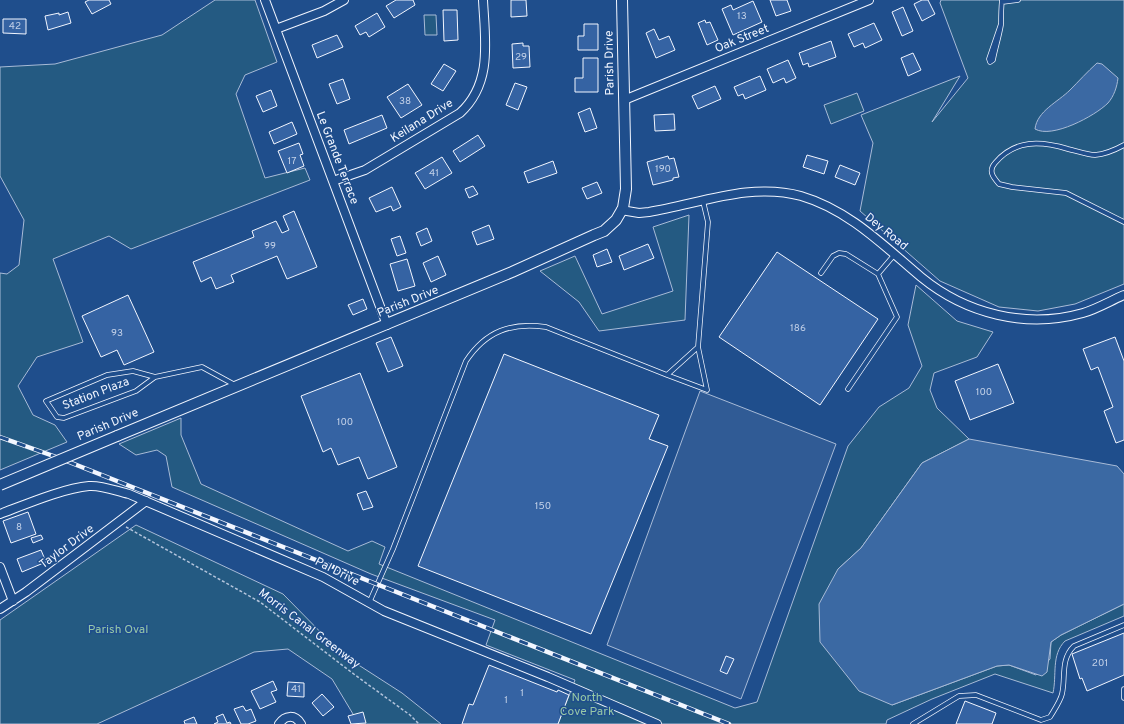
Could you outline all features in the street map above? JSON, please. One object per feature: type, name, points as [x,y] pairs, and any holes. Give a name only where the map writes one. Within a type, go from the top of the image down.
[{"type":"street","name":"Le Grande Terrace","points":[[265,0],[387,324]]},
{"type":"street","points":[[276,29],[324,11],[344,0]]},
{"type":"street","name":"Keilana Drive","points":[[333,181],[365,170],[382,161],[460,113],[468,105],[480,84],[484,72],[483,0]]},
{"type":"street","name":"Parish Drive","points":[[0,485],[512,272],[594,236],[611,226],[621,210],[626,189],[622,0]]},
{"type":"street","name":"Oak Street","points":[[624,100],[868,0]]},
{"type":"street","name":"Dey Road","points":[[621,210],[639,213],[649,212],[745,192],[764,191],[801,196],[838,212],[856,223],[938,290],[978,310],[1011,318],[1032,320],[1065,318],[1084,313],[1124,295]]},
{"type":"street","name":"Pal Drive","points":[[0,514],[76,488],[90,486],[106,488],[146,501],[323,577],[384,611],[548,677],[657,724]]},
{"type":"street","name":"Taylor Drive","points":[[0,609],[13,601],[146,501]]},
{"type":"street","points":[[0,567],[13,601]]},
{"type":"street","points":[[279,724],[282,720],[289,717],[297,719],[301,724]]},
{"type":"lane","points":[[1001,24],[988,59],[990,62],[993,60],[1001,24],[1002,1],[1018,0]]},
{"type":"lane","points":[[1124,145],[1116,150],[1095,155],[1046,145],[1029,144],[1019,146],[1000,158],[991,171],[999,184],[1066,194],[1124,222]]},
{"type":"lane","points":[[369,603],[394,549],[466,361],[480,342],[493,334],[508,328],[528,325],[546,327],[707,390],[698,347],[708,222],[703,201]]},
{"type":"lane","points":[[821,273],[833,256],[839,252],[846,254],[878,274],[897,317],[848,389]]},
{"type":"lane","points":[[878,274],[895,254]]},
{"type":"lane","points":[[667,375],[698,347]]},
{"type":"lane","name":"Station Plaza","points":[[155,377],[132,371],[107,375],[46,401],[57,417],[64,418],[136,391],[155,377],[202,367],[235,386]]},
{"type":"lane","points":[[913,724],[959,696],[967,695],[976,695],[1041,720],[1047,719],[1050,717],[1062,694],[1065,660],[1068,652],[1074,646],[1124,625]]},
{"type":"lane","points":[[1124,689],[1124,698]]},
{"type":"path","name":"Morris Canal Greenway","points":[[118,523],[260,602],[410,715],[419,724]]},
{"type":"green space","points":[[215,0],[255,0],[277,62],[245,75],[236,94],[265,178],[305,168],[310,180],[131,249],[109,236],[53,259],[83,342],[37,357],[18,386],[33,415],[55,425],[67,442],[0,470],[0,273],[7,274],[19,265],[24,220],[0,176],[0,67],[55,64],[162,35]]},
{"type":"green space","points":[[941,0],[1124,0],[1124,284],[1075,304],[1038,311],[999,307],[940,281],[860,211],[873,143],[861,115],[960,76],[932,122],[968,78],[940,3]]},
{"type":"green space","points":[[424,15],[436,15],[437,35],[425,35]]},
{"type":"green space","points":[[857,93],[864,111],[831,124],[824,105]]},
{"type":"green space","points":[[689,215],[685,320],[599,331],[579,302],[540,271],[575,256],[602,314],[673,291],[653,227]]},
{"type":"green space","name":"North Cove Park","points":[[916,285],[957,321],[993,332],[977,357],[934,373],[930,390],[937,408],[969,439],[922,463],[861,548],[838,569],[892,705],[997,666],[1009,665],[1036,675],[1050,659],[1051,642],[1061,635],[1124,604],[1124,616],[1065,641],[1058,652],[1056,659],[1053,693],[995,674],[932,699],[887,720],[886,724],[558,724],[575,680],[486,645],[495,620],[371,574],[172,487],[166,456],[157,450],[136,455],[119,444],[181,418],[181,435],[201,484],[348,551],[372,541],[385,547],[379,564],[735,708],[757,702],[848,446],[879,407],[909,388],[922,366],[908,325]]},
{"type":"green space","name":"Parish Oval","points":[[136,525],[283,594],[343,655],[402,693],[441,724],[357,724],[356,719],[332,679],[288,649],[254,652],[97,724],[0,724],[0,620]]},
{"type":"shaded area","points":[[1097,63],[1102,64],[1118,78],[1115,91],[1108,103],[1084,120],[1062,129],[1042,131],[1035,129],[1044,112],[1070,90]]},
{"type":"shaded area","points":[[700,391],[836,444],[741,699],[607,645]]},
{"type":"shaded area","points":[[969,439],[1117,466],[1124,474],[1124,604],[1061,635],[1051,642],[1047,672],[1042,676],[1009,665],[997,666],[892,705],[859,691],[820,642],[819,604],[838,569],[861,548],[922,463]]},
{"type":"building","points":[[89,0],[109,0],[111,4],[92,14],[85,2]]},
{"type":"building","points":[[396,0],[413,0],[415,5],[394,18],[386,6]]},
{"type":"building","points":[[511,0],[526,0],[527,16],[511,17]]},
{"type":"building","points":[[770,0],[787,0],[791,11],[776,16]]},
{"type":"building","points":[[922,0],[928,0],[935,14],[922,21],[914,4]]},
{"type":"building","points":[[753,1],[762,22],[733,35],[722,9],[731,5],[733,10]]},
{"type":"building","points":[[903,7],[913,31],[902,36],[892,12]]},
{"type":"building","points":[[443,10],[457,10],[458,40],[444,41]]},
{"type":"building","points":[[68,12],[71,23],[48,30],[45,16],[59,13],[59,15]]},
{"type":"building","points":[[377,13],[385,27],[369,37],[366,32],[360,35],[355,26]]},
{"type":"building","points":[[3,19],[26,19],[26,34],[3,33]]},
{"type":"building","points":[[705,20],[706,23],[710,22],[718,40],[707,45],[698,23]]},
{"type":"building","points":[[874,23],[882,40],[865,48],[863,43],[854,47],[848,34]]},
{"type":"building","points":[[584,24],[598,24],[598,50],[578,50],[578,36],[584,36]]},
{"type":"building","points":[[654,29],[659,40],[669,36],[675,50],[656,58],[646,33]]},
{"type":"building","points":[[337,35],[343,47],[317,58],[312,45]]},
{"type":"building","points":[[831,41],[836,57],[809,67],[808,63],[803,65],[799,53]]},
{"type":"building","points":[[523,43],[523,46],[529,46],[530,67],[513,68],[512,44]]},
{"type":"building","points":[[913,53],[921,70],[908,76],[901,58]]},
{"type":"building","points":[[583,58],[598,58],[598,92],[575,92],[575,78],[583,78]]},
{"type":"building","points":[[788,60],[796,78],[786,83],[784,78],[773,83],[767,69]]},
{"type":"building","points":[[444,64],[456,71],[443,91],[431,84]]},
{"type":"building","points":[[760,76],[766,90],[745,99],[743,94],[738,96],[734,87]]},
{"type":"building","points":[[343,79],[350,99],[337,104],[329,84]]},
{"type":"building","points":[[515,83],[527,87],[518,110],[506,105]]},
{"type":"building","points":[[408,84],[422,105],[401,118],[387,97]]},
{"type":"building","points":[[715,86],[721,99],[698,109],[692,96]]},
{"type":"building","points":[[271,90],[277,106],[263,112],[256,96]]},
{"type":"building","points":[[590,108],[597,128],[585,132],[578,113]]},
{"type":"building","points":[[674,114],[675,130],[655,131],[654,115]]},
{"type":"building","points":[[382,115],[387,128],[349,144],[344,130]]},
{"type":"building","points":[[292,122],[297,134],[274,144],[269,132]]},
{"type":"building","points":[[478,135],[485,146],[460,162],[453,151]]},
{"type":"building","points":[[299,143],[303,154],[300,155],[304,166],[287,173],[278,151]]},
{"type":"building","points":[[807,155],[828,161],[824,174],[803,167]]},
{"type":"building","points":[[668,156],[669,159],[674,158],[679,177],[653,185],[647,162]]},
{"type":"building","points":[[442,157],[452,173],[425,189],[415,173]]},
{"type":"building","points":[[553,161],[557,173],[528,183],[524,172]]},
{"type":"building","points":[[840,165],[860,173],[855,185],[835,177]]},
{"type":"building","points":[[597,182],[602,193],[587,199],[582,188]]},
{"type":"building","points":[[473,186],[478,194],[469,198],[465,189]]},
{"type":"building","points":[[392,187],[401,207],[393,211],[391,206],[376,212],[369,198]]},
{"type":"building","points":[[294,211],[317,267],[287,279],[277,256],[231,275],[234,282],[216,289],[211,277],[201,282],[193,262],[254,237],[252,231],[276,221],[282,233],[289,230],[283,216]]},
{"type":"building","points":[[489,225],[494,239],[477,245],[472,232]]},
{"type":"building","points":[[427,228],[432,241],[421,246],[416,233]]},
{"type":"building","points":[[400,236],[406,253],[397,256],[391,239]]},
{"type":"building","points":[[648,244],[654,258],[624,270],[619,256]]},
{"type":"building","points":[[607,249],[612,262],[597,267],[593,255]]},
{"type":"building","points":[[777,252],[878,319],[820,405],[719,337]]},
{"type":"building","points":[[438,256],[446,275],[431,282],[423,263]]},
{"type":"building","points":[[407,259],[415,286],[398,291],[390,264]]},
{"type":"building","points":[[128,295],[154,352],[124,365],[117,350],[101,357],[82,316]]},
{"type":"building","points":[[363,299],[367,309],[353,315],[348,305]]},
{"type":"building","points":[[391,337],[403,366],[388,372],[376,343]]},
{"type":"building","points":[[1115,337],[1124,361],[1124,440],[1116,443],[1104,411],[1113,407],[1098,367],[1091,370],[1083,349]]},
{"type":"building","points":[[504,354],[659,415],[649,439],[668,446],[591,634],[418,566]]},
{"type":"building","points":[[998,364],[1014,403],[970,420],[955,381]]},
{"type":"building","points":[[360,373],[397,467],[368,479],[359,457],[338,465],[331,448],[323,452],[301,396]]},
{"type":"building","points":[[366,491],[373,507],[363,510],[357,494]]},
{"type":"building","points":[[28,512],[36,534],[11,543],[3,521]]},
{"type":"building","points":[[41,535],[43,539],[33,543],[31,538]]},
{"type":"building","points":[[41,550],[46,562],[22,572],[17,559]]},
{"type":"building","points":[[1124,633],[1124,675],[1087,691],[1082,678],[1080,679],[1072,654]]},
{"type":"building","points":[[726,656],[734,659],[727,674],[720,671]]},
{"type":"building","points":[[489,665],[557,692],[558,690],[569,695],[558,724],[462,724],[469,704],[473,705]]},
{"type":"building","points":[[273,681],[277,690],[271,692],[276,702],[260,709],[251,691]]},
{"type":"building","points":[[288,682],[304,683],[304,697],[287,696]]},
{"type":"building","points":[[322,694],[334,707],[323,716],[312,703]]},
{"type":"building","points":[[965,701],[996,713],[992,724],[956,724]]},
{"type":"building","points":[[243,706],[246,711],[251,709],[256,721],[248,724],[241,724],[234,709]]},
{"type":"building","points":[[363,712],[366,723],[351,724],[348,716]]},
{"type":"building","points":[[223,714],[227,723],[230,722],[231,724],[214,724],[218,722],[216,717]]},
{"type":"building","points":[[194,717],[197,724],[185,724],[184,721]]},
{"type":"railway","points":[[0,437],[59,458],[729,724]]}]
